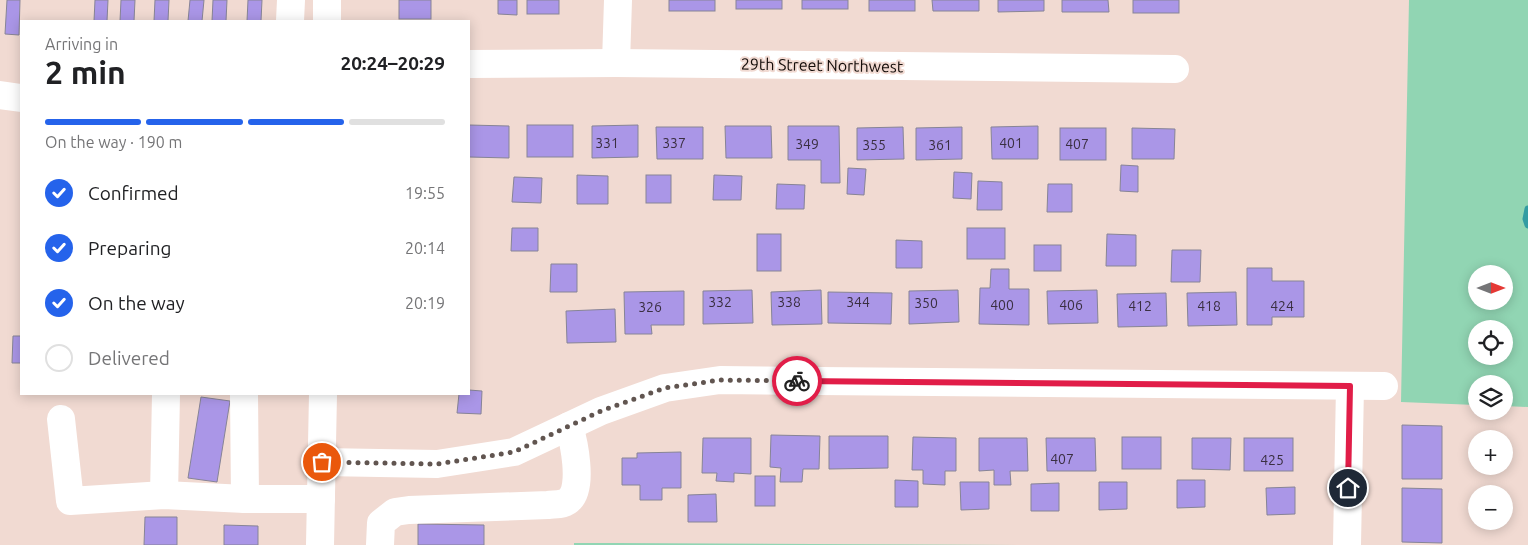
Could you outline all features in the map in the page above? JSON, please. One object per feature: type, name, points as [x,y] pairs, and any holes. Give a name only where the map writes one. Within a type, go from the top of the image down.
[{"type":"street","points":[[290,20],[291,0]]},
{"type":"street","points":[[327,0],[327,20]]},
{"type":"street","points":[[616,63],[618,0]]},
{"type":"street","name":"29th Street Northwest","points":[[470,64],[616,63],[1175,69]]},
{"type":"street","points":[[0,95],[20,98]]},
{"type":"street","points":[[322,462],[437,464],[514,452],[601,411],[665,388],[720,380],[1384,386]]},
{"type":"street","points":[[1347,545],[1350,386]]},
{"type":"street","points":[[164,496],[166,395]]},
{"type":"street","points":[[244,395],[245,499]]},
{"type":"street","points":[[320,545],[323,395]]},
{"type":"street","points":[[61,419],[70,501],[164,496],[321,499]]},
{"type":"street","points":[[380,545],[381,523],[395,512],[564,503],[571,498],[574,492],[576,479],[576,458],[569,426]]},
{"type":"green space","points":[[1409,0],[1528,0],[1528,407],[1513,406],[1513,375],[1468,375],[1468,405],[1401,402]]},
{"type":"green space","points":[[574,543],[618,543],[1040,545],[574,545]]},
{"type":"building","points":[[7,0],[20,0],[19,35],[5,34]]},
{"type":"building","points":[[95,0],[108,0],[107,20],[94,20]]},
{"type":"building","points":[[121,0],[135,0],[134,20],[120,20]]},
{"type":"building","points":[[155,0],[169,0],[168,20],[154,20]]},
{"type":"building","points":[[190,0],[204,0],[202,20],[188,20]]},
{"type":"building","points":[[213,0],[227,0],[226,20],[212,20]]},
{"type":"building","points":[[248,0],[262,0],[261,20],[247,20]]},
{"type":"building","points":[[399,0],[431,0],[431,19],[399,19]]},
{"type":"building","points":[[498,0],[517,0],[517,15],[498,14]]},
{"type":"building","points":[[527,0],[559,0],[559,14],[527,14]]},
{"type":"building","points":[[669,0],[715,0],[715,11],[669,11]]},
{"type":"building","points":[[736,0],[782,0],[782,9],[736,9]]},
{"type":"building","points":[[802,0],[848,0],[848,9],[802,9]]},
{"type":"building","points":[[869,0],[915,0],[915,11],[869,11]]},
{"type":"building","points":[[932,0],[979,0],[979,11],[933,11]]},
{"type":"building","points":[[998,0],[1044,0],[1044,11],[998,12]]},
{"type":"building","points":[[1062,0],[1108,0],[1109,12],[1062,12]]},
{"type":"building","points":[[1133,0],[1179,0],[1179,13],[1133,13]]},
{"type":"building","points":[[470,125],[509,126],[509,158],[470,157]]},
{"type":"building","points":[[527,125],[573,125],[573,157],[527,157]]},
{"type":"building","points":[[638,125],[638,157],[592,158],[592,126]]},
{"type":"building","points":[[725,126],[771,126],[772,158],[726,158]]},
{"type":"building","points":[[788,126],[839,126],[840,183],[821,183],[821,160],[788,160]]},
{"type":"building","points":[[1038,126],[1038,159],[992,159],[991,127]]},
{"type":"building","points":[[656,127],[703,127],[703,159],[657,159]]},
{"type":"building","points":[[903,127],[904,159],[857,160],[857,128]]},
{"type":"building","points":[[962,127],[962,159],[916,160],[916,128]]},
{"type":"building","points":[[1060,128],[1106,128],[1106,160],[1060,160]]},
{"type":"building","points":[[1132,128],[1175,129],[1174,159],[1132,159]]},
{"type":"building","points":[[1121,165],[1138,166],[1138,192],[1120,191]]},
{"type":"building","points":[[848,168],[866,169],[864,195],[847,194]]},
{"type":"building","points":[[954,172],[972,173],[971,199],[953,198]]},
{"type":"building","points":[[577,175],[608,176],[608,204],[577,204]]},
{"type":"building","points":[[646,175],[671,175],[671,203],[646,203]]},
{"type":"building","points":[[714,175],[742,176],[741,200],[713,200]]},
{"type":"building","points":[[514,177],[542,178],[541,203],[512,202]]},
{"type":"building","points":[[978,181],[1002,182],[1002,210],[977,210]]},
{"type":"building","points":[[777,184],[805,185],[804,209],[776,209]]},
{"type":"building","points":[[1048,184],[1072,184],[1072,212],[1047,212]]},
{"type":"building","points":[[512,228],[538,228],[538,251],[511,251]]},
{"type":"building","points":[[967,228],[1005,228],[1005,259],[967,259]]},
{"type":"building","points":[[757,234],[781,234],[781,271],[757,271]]},
{"type":"building","points":[[1107,234],[1136,235],[1136,266],[1106,266]]},
{"type":"building","points":[[896,240],[922,241],[922,268],[896,268]]},
{"type":"building","points":[[1034,245],[1061,245],[1061,271],[1034,271]]},
{"type":"building","points":[[1172,250],[1201,250],[1200,282],[1171,282]]},
{"type":"building","points":[[551,264],[577,264],[577,292],[550,292]]},
{"type":"building","points":[[1247,268],[1272,268],[1272,281],[1304,281],[1304,317],[1272,317],[1272,325],[1247,325]]},
{"type":"building","points":[[991,269],[1009,269],[1009,289],[1029,289],[1029,325],[979,324],[980,288],[990,288]]},
{"type":"building","points":[[752,290],[753,323],[703,324],[703,291]]},
{"type":"building","points":[[821,290],[822,324],[772,325],[771,292]]},
{"type":"building","points":[[958,290],[959,322],[909,324],[909,291]]},
{"type":"building","points":[[1097,290],[1098,323],[1048,324],[1047,291]]},
{"type":"building","points":[[684,291],[684,325],[651,325],[652,334],[625,334],[624,292]]},
{"type":"building","points":[[828,292],[892,293],[891,324],[828,323]]},
{"type":"building","points":[[1236,292],[1237,325],[1188,326],[1187,293]]},
{"type":"building","points":[[1166,293],[1167,326],[1118,327],[1117,294]]},
{"type":"building","points":[[615,309],[616,342],[567,343],[566,311]]},
{"type":"building","points":[[13,336],[20,336],[20,363],[12,363]]},
{"type":"building","points":[[470,390],[482,391],[481,414],[457,413],[459,395],[470,395]]},
{"type":"building","points":[[201,397],[230,401],[217,482],[188,478]]},
{"type":"building","points":[[1402,425],[1442,426],[1442,479],[1402,479]]},
{"type":"building","points":[[771,435],[820,436],[819,469],[803,469],[802,482],[780,482],[781,468],[770,467]]},
{"type":"building","points":[[829,436],[888,436],[888,468],[829,469]]},
{"type":"building","points":[[913,437],[956,438],[956,471],[945,471],[945,485],[923,484],[923,470],[912,470]]},
{"type":"building","points":[[1122,437],[1161,437],[1161,469],[1122,469]]},
{"type":"building","points":[[703,438],[751,438],[751,474],[734,473],[734,482],[716,481],[717,473],[702,473]]},
{"type":"building","points":[[979,438],[1027,438],[1028,471],[1010,471],[1011,485],[994,485],[994,470],[979,471]]},
{"type":"building","points":[[1046,438],[1095,438],[1096,471],[1047,471]]},
{"type":"building","points":[[1192,438],[1231,438],[1230,470],[1192,469]]},
{"type":"building","points":[[1244,438],[1293,438],[1293,471],[1244,471]]},
{"type":"building","points":[[681,452],[681,488],[662,488],[662,500],[640,500],[640,485],[622,485],[622,458],[637,458],[637,453]]},
{"type":"building","points":[[755,476],[775,476],[775,506],[755,506]]},
{"type":"building","points":[[895,480],[918,481],[918,507],[895,507]]},
{"type":"building","points":[[1177,480],[1205,480],[1205,507],[1177,508]]},
{"type":"building","points":[[960,482],[989,482],[989,509],[961,510]]},
{"type":"building","points":[[1099,482],[1127,482],[1127,509],[1099,510]]},
{"type":"building","points":[[1059,483],[1059,511],[1031,511],[1031,484]]},
{"type":"building","points":[[1295,487],[1295,514],[1267,515],[1266,488]]},
{"type":"building","points":[[1402,488],[1442,489],[1442,543],[1402,542]]},
{"type":"building","points":[[716,494],[717,522],[688,522],[688,495]]},
{"type":"building","points":[[145,517],[177,517],[177,545],[144,545]]},
{"type":"building","points":[[418,524],[484,525],[484,545],[418,545]]},
{"type":"building","points":[[224,525],[258,526],[258,545],[224,545]]},
{"type":"waterway","points":[[1528,209],[1526,219],[1528,225]]},
{"type":"way so far","points":[[322,462],[437,464],[514,452],[601,411],[665,388],[720,380],[797,381]]},
{"type":"route","points":[[797,381],[1350,386],[1348,488]]}]
